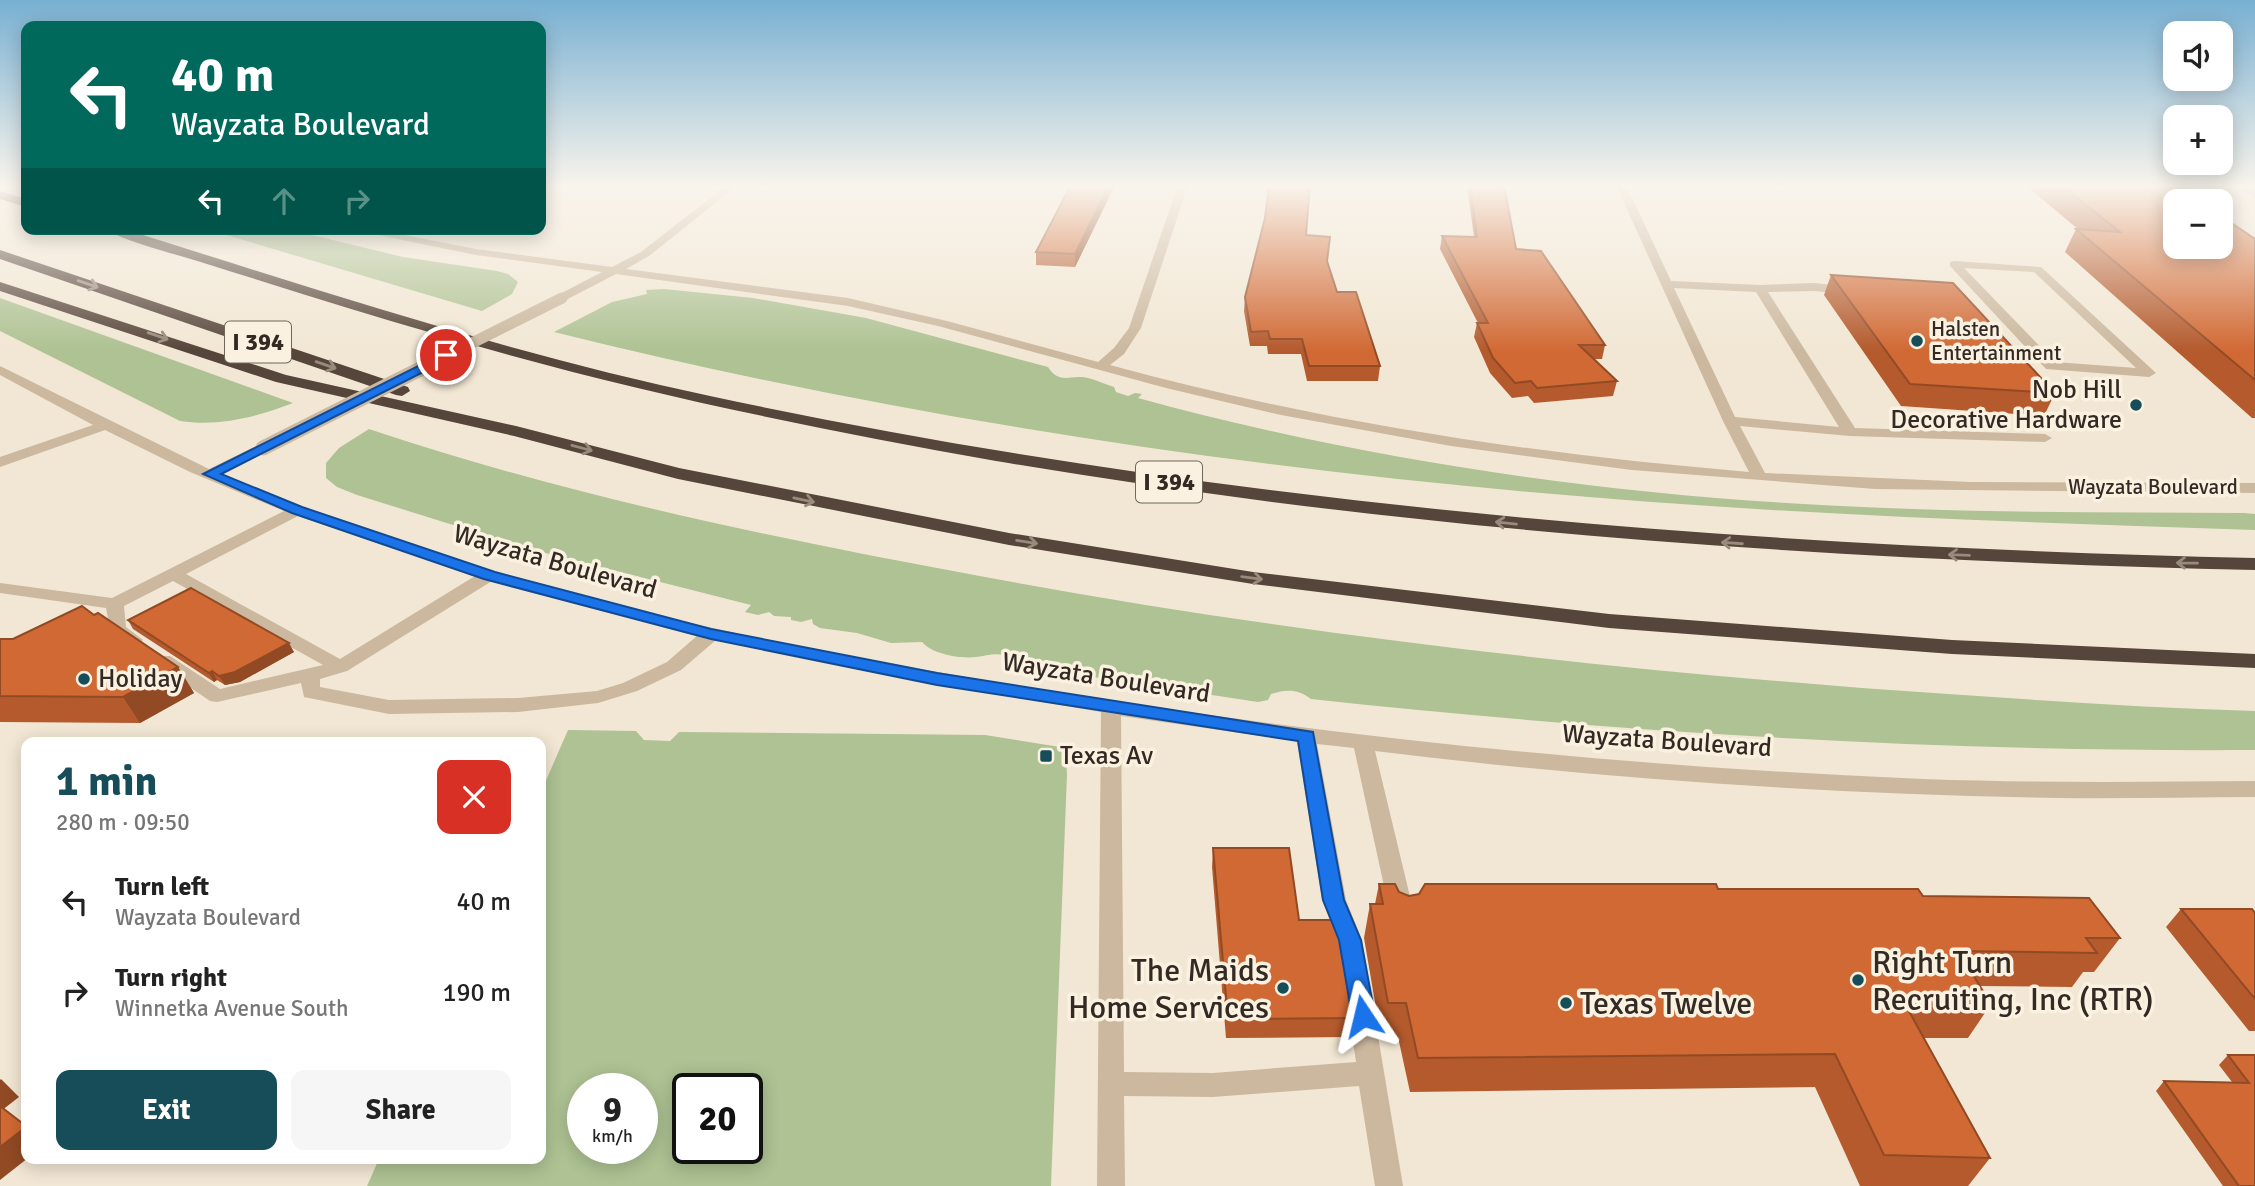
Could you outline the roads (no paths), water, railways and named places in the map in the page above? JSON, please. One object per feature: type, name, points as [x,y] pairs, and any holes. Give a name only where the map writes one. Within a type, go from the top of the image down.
[{"type":"highway","name":"I 394","points":[[147,240],[392,316],[598,374],[788,417],[1067,468],[1358,507],[1734,543],[2127,562],[2255,564]]},
{"type":"highway","name":"I 394","points":[[0,254],[516,431],[678,473],[912,522],[1115,557],[1380,595],[1609,621],[1826,638],[2255,661]]},
{"type":"highway","points":[[0,286],[112,320],[282,379],[516,431]]},
{"type":"street","name":"Wayzata Boulevard","points":[[414,240],[476,252],[867,305],[1256,405],[1390,432],[1550,456],[1759,477],[1963,486],[2255,488]]},
{"type":"street","points":[[210,474],[562,298],[645,254],[662,240]]},
{"type":"street","points":[[1100,367],[1119,351],[1135,328],[1164,240]]},
{"type":"street","points":[[1647,240],[1730,421],[1759,477]]},
{"type":"street","points":[[1954,264],[2038,269],[2149,373],[2050,366],[1981,299],[1954,264]]},
{"type":"street","points":[[1667,284],[1760,289],[1814,287],[1868,291]]},
{"type":"street","points":[[1760,289],[1850,432]]},
{"type":"street","name":"Wayzata Boulevard","points":[[0,370],[106,425],[210,474],[297,510],[489,575],[711,634],[937,679],[1306,736],[1610,766],[1833,782],[2060,790],[2255,789]]},
{"type":"street","points":[[1730,421],[1850,432],[2045,438]]},
{"type":"street","points":[[0,462],[106,425]]},
{"type":"street","points":[[0,588],[115,604],[297,510]]},
{"type":"street","points":[[173,574],[340,667]]},
{"type":"street","points":[[115,604],[117,629],[217,696],[340,667],[489,575]]},
{"type":"street","points":[[310,675],[311,692],[389,707],[518,705],[585,699],[630,687],[674,666],[711,634]]},
{"type":"street","points":[[1111,708],[1111,1186]]},
{"type":"street","points":[[1306,736],[1334,900],[1350,940],[1389,1186]]},
{"type":"street","points":[[1363,742],[1403,918]]},
{"type":"street","points":[[1111,1084],[1213,1085],[1370,1073]]},
{"type":"place","name":"Halsten Entertainment","points":[[1917,341]]},
{"type":"place","name":"Nob Hill Decorative Hardware","points":[[2136,405]]},
{"type":"place","name":"Holiday","points":[[84,679]]},
{"type":"place","name":"Texas Av","points":[[1046,756]]},
{"type":"place","name":"Right Turn Recruiting, Inc (RTR)","points":[[1858,980]]},
{"type":"place","name":"The Maids Home Services","points":[[1283,988]]},
{"type":"place","name":"Texas Twelve","points":[[1566,1003]]}]
